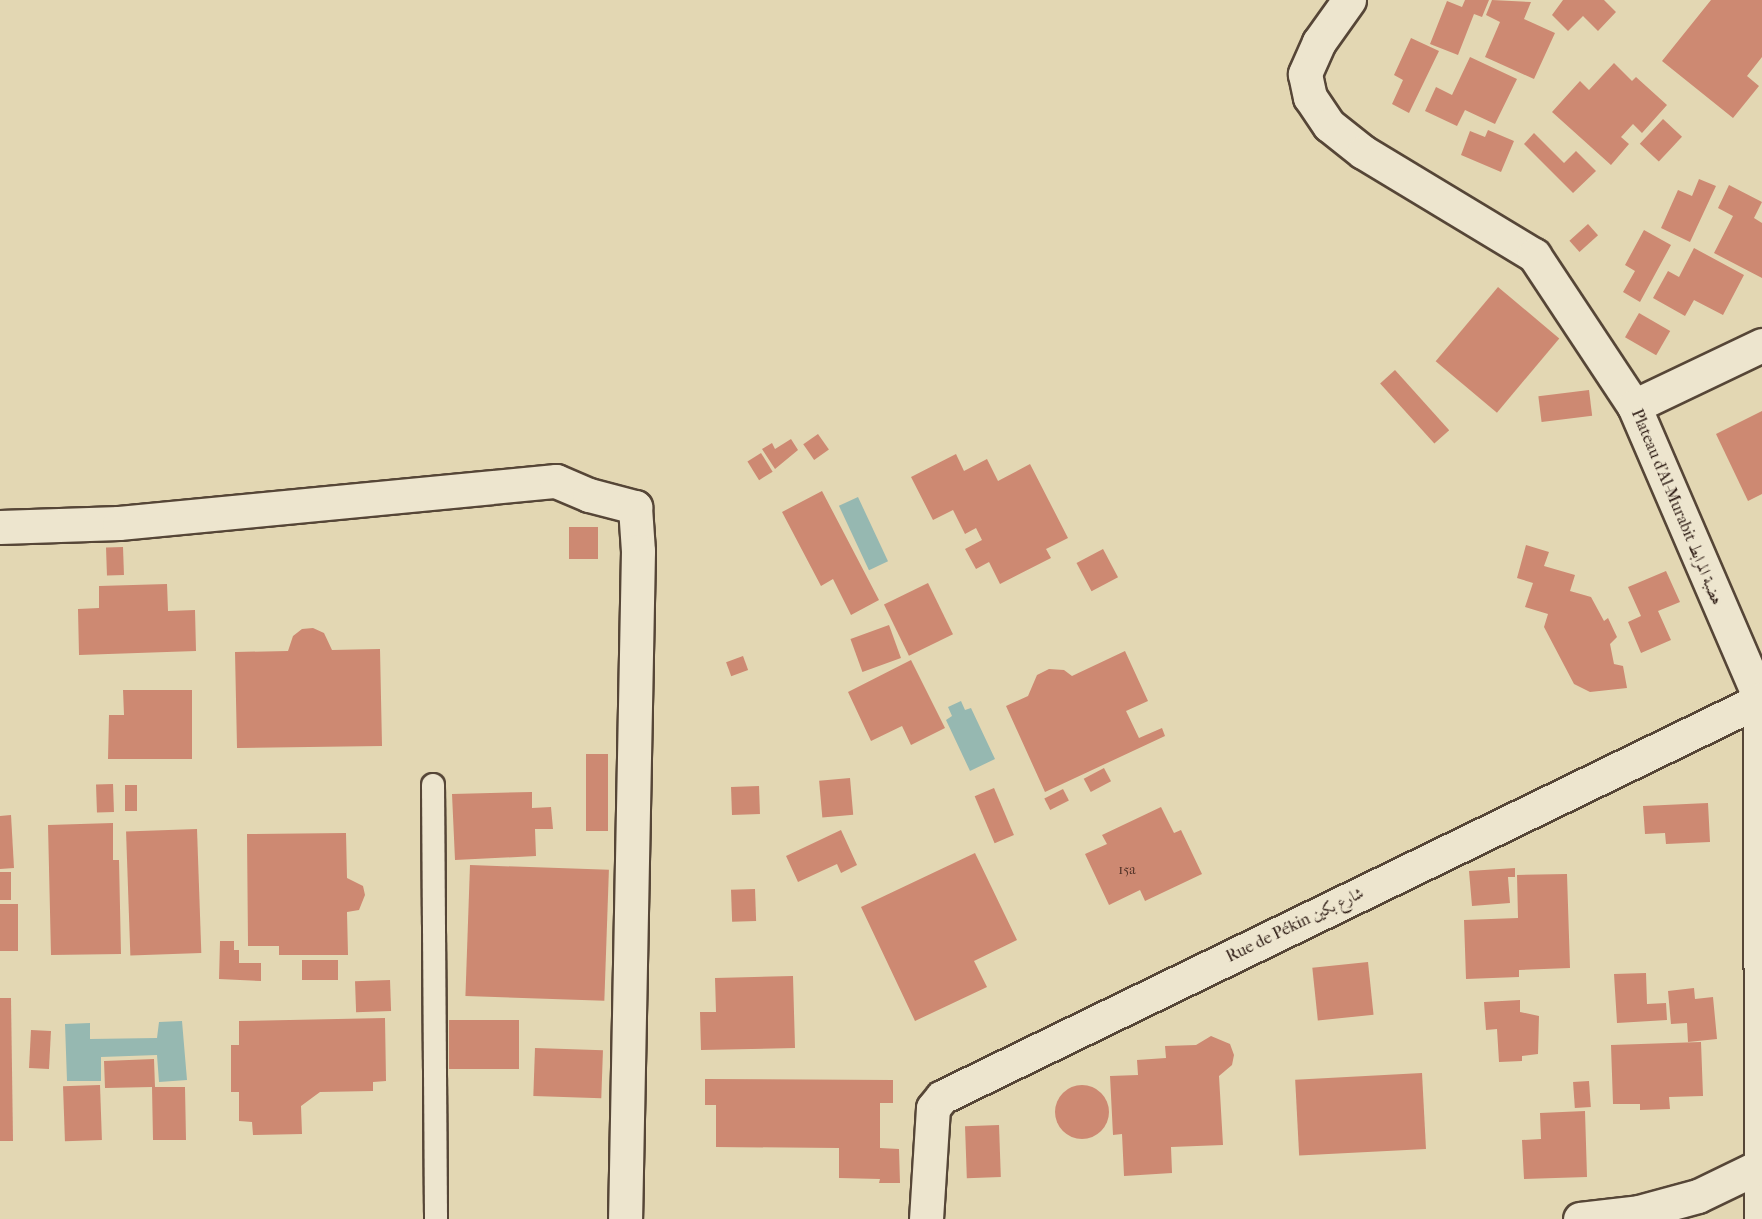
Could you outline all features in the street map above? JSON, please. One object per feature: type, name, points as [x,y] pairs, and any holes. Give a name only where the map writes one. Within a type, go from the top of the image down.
[{"type":"street","name":"Plateau d'Al-Murabit هضبة المرابط","points":[[1349,0],[1319,42],[1305,74],[1310,98],[1329,125],[1363,152],[1534,255],[1634,406],[1761,699],[1761,1219]]},
{"type":"street","points":[[1634,406],[1762,345]]},
{"type":"street","points":[[0,527],[119,523],[556,481],[634,507],[638,551],[625,1219]]},
{"type":"street","name":"Rue de Pékin شارع بكين","points":[[926,1219],[933,1108],[942,1097],[1761,699]]},
{"type":"street","points":[[1580,1219],[1639,1212],[1698,1196],[1760,1166]]},
{"type":"lane","points":[[433,784],[436,1219]]},
{"type":"water","points":[[858,497],[888,561],[869,570],[839,506]]},
{"type":"water","points":[[961,701],[965,710],[971,708],[995,759],[970,771],[946,720],[952,716],[948,707]]},
{"type":"water","points":[[182,1021],[187,1080],[159,1082],[157,1055],[101,1057],[101,1081],[67,1081],[65,1024],[90,1023],[90,1039],[157,1038],[159,1022]]},
{"type":"building","points":[[1465,0],[1489,0],[1482,17],[1474,14],[1458,55],[1430,44],[1447,1],[1462,7]]},
{"type":"building","points":[[1492,0],[1531,2],[1524,19],[1555,33],[1534,79],[1485,57],[1500,22],[1486,15]]},
{"type":"building","points":[[1563,0],[1604,0],[1616,12],[1598,31],[1583,16],[1568,31],[1552,15]]},
{"type":"building","points":[[1711,0],[1762,0],[1762,57],[1747,76],[1759,86],[1733,118],[1662,61]]},
{"type":"building","points":[[1411,38],[1439,51],[1409,113],[1392,104],[1403,80],[1394,75]]},
{"type":"building","points":[[1470,57],[1517,79],[1495,124],[1465,110],[1457,126],[1425,111],[1436,87],[1452,95]]},
{"type":"building","points":[[1614,63],[1632,81],[1636,77],[1667,105],[1642,133],[1633,124],[1621,137],[1629,144],[1611,165],[1552,112],[1580,81],[1589,90]]},
{"type":"building","points":[[1663,119],[1682,137],[1659,162],[1640,144]]},
{"type":"building","points":[[1488,130],[1514,141],[1501,172],[1461,155],[1470,131],[1485,137]]},
{"type":"building","points":[[1534,133],[1564,163],[1576,151],[1596,171],[1573,193],[1524,144]]},
{"type":"building","points":[[1699,179],[1716,186],[1690,242],[1661,228],[1678,190],[1692,196]]},
{"type":"building","points":[[1729,185],[1762,202],[1754,218],[1762,223],[1762,278],[1714,253],[1733,216],[1718,208]]},
{"type":"building","points":[[1588,224],[1598,235],[1579,252],[1569,241]]},
{"type":"building","points":[[1644,230],[1671,245],[1640,302],[1623,292],[1635,271],[1625,265]]},
{"type":"building","points":[[1694,248],[1744,275],[1723,315],[1694,300],[1685,316],[1653,298],[1668,271],[1679,277]]},
{"type":"building","points":[[1498,287],[1559,338],[1497,413],[1436,361]]},
{"type":"building","points":[[1639,313],[1670,331],[1656,355],[1625,337]]},
{"type":"building","points":[[1395,370],[1449,430],[1434,444],[1380,383]]},
{"type":"building","points":[[1589,390],[1592,416],[1542,422],[1538,396]]},
{"type":"building","points":[[1762,411],[1762,494],[1748,501],[1716,434]]},
{"type":"building","points":[[818,434],[829,450],[814,460],[803,444]]},
{"type":"building","points":[[791,439],[798,450],[775,469],[762,449],[772,443],[775,449]]},
{"type":"building","points":[[761,453],[773,472],[759,480],[747,461]]},
{"type":"building","points":[[956,454],[964,471],[987,459],[998,481],[1030,464],[1068,538],[1046,549],[1051,558],[1000,584],[989,562],[976,569],[965,549],[982,540],[976,528],[965,534],[953,510],[933,520],[911,477]]},
{"type":"building","points":[[822,491],[879,600],[851,615],[833,579],[821,586],[782,512]]},
{"type":"building","points":[[569,527],[598,527],[598,559],[569,559]]},
{"type":"building","points":[[1526,545],[1549,552],[1544,566],[1575,575],[1570,591],[1591,597],[1604,621],[1608,618],[1617,637],[1610,644],[1614,664],[1623,666],[1627,688],[1590,692],[1574,684],[1544,627],[1548,614],[1525,607],[1533,583],[1517,578]]},
{"type":"building","points":[[123,547],[124,575],[107,576],[106,548]]},
{"type":"building","points":[[1103,549],[1118,577],[1092,591],[1077,563]]},
{"type":"building","points":[[1666,571],[1680,602],[1658,611],[1671,640],[1641,653],[1628,622],[1641,616],[1628,587]]},
{"type":"building","points":[[928,583],[953,634],[909,656],[884,604]]},
{"type":"building","points":[[167,584],[168,611],[195,610],[196,651],[79,655],[78,609],[99,608],[99,586]]},
{"type":"building","points":[[889,625],[901,658],[862,672],[850,639]]},
{"type":"building","points":[[313,628],[324,633],[332,650],[380,649],[382,746],[237,748],[235,652],[288,651],[293,636],[302,629]]},
{"type":"building","points":[[1125,651],[1148,701],[1126,711],[1139,738],[1162,728],[1165,736],[1045,792],[1006,706],[1028,696],[1037,675],[1049,669],[1064,670],[1072,676]]},
{"type":"building","points":[[743,656],[748,670],[731,676],[726,662]]},
{"type":"building","points":[[911,660],[945,728],[911,745],[902,726],[871,741],[848,692]]},
{"type":"building","points":[[123,690],[192,690],[192,759],[108,759],[109,715],[124,715]]},
{"type":"building","points":[[586,754],[608,754],[608,831],[586,831]]},
{"type":"building","points":[[1104,768],[1111,781],[1091,792],[1084,779]]},
{"type":"building","points":[[850,778],[853,815],[822,818],[819,781]]},
{"type":"building","points":[[113,784],[114,812],[97,813],[96,785]]},
{"type":"building","points":[[125,785],[137,785],[137,811],[125,811]]},
{"type":"building","points":[[759,786],[760,814],[732,815],[731,787]]},
{"type":"building","points":[[994,788],[1014,835],[995,843],[975,796]]},
{"type":"building","points":[[1063,789],[1069,801],[1050,810],[1044,799]]},
{"type":"building","points":[[532,792],[532,808],[551,807],[553,829],[535,829],[536,856],[455,860],[452,794]]},
{"type":"building","points":[[1708,803],[1710,842],[1666,844],[1665,833],[1645,834],[1643,806]]},
{"type":"building","points":[[1161,807],[1174,833],[1181,830],[1202,874],[1145,901],[1140,890],[1109,905],[1085,854],[1107,844],[1102,835]]},
{"type":"building","points":[[11,815],[14,868],[0,869],[0,816]]},
{"type":"building","points":[[113,823],[113,860],[119,860],[121,954],[51,955],[48,825]]},
{"type":"building","points":[[197,829],[201,953],[130,955],[126,831]]},
{"type":"building","points":[[841,830],[857,865],[841,873],[837,864],[798,882],[786,856]]},
{"type":"building","points":[[346,833],[347,878],[363,886],[365,895],[359,910],[347,912],[348,955],[279,955],[279,946],[248,946],[247,834]]},
{"type":"building","points":[[975,853],[1017,940],[974,961],[987,987],[915,1021],[861,907]]},
{"type":"building","points":[[470,865],[609,870],[604,1001],[465,996]]},
{"type":"building","points":[[1515,868],[1515,877],[1508,877],[1510,903],[1472,906],[1469,871]]},
{"type":"building","points":[[0,872],[11,872],[11,900],[0,900]]},
{"type":"building","points":[[1567,874],[1570,968],[1519,970],[1519,977],[1466,979],[1464,920],[1518,918],[1517,875]]},
{"type":"building","points":[[755,889],[756,921],[732,922],[731,890]]},
{"type":"building","points":[[0,904],[18,904],[18,951],[0,951]]},
{"type":"building","points":[[220,941],[234,941],[234,950],[239,950],[239,963],[261,963],[261,981],[219,979]]},
{"type":"building","points":[[302,960],[338,960],[338,980],[302,980]]},
{"type":"building","points":[[1368,962],[1374,1015],[1318,1021],[1312,968]]},
{"type":"building","points":[[1646,973],[1647,1004],[1666,1003],[1667,1020],[1617,1023],[1614,974]]},
{"type":"building","points":[[793,976],[795,1048],[701,1050],[700,1012],[716,1012],[715,978]]},
{"type":"building","points":[[390,980],[391,1011],[356,1012],[355,981]]},
{"type":"building","points":[[1694,988],[1695,999],[1713,997],[1717,1039],[1688,1042],[1687,1023],[1671,1024],[1668,991]]},
{"type":"building","points":[[0,998],[11,998],[13,1141],[0,1141]]},
{"type":"building","points":[[1520,1000],[1520,1012],[1539,1016],[1538,1054],[1522,1056],[1522,1061],[1499,1062],[1497,1029],[1486,1030],[1484,1002]]},
{"type":"building","points":[[385,1018],[386,1081],[373,1082],[373,1091],[320,1092],[301,1106],[302,1134],[253,1135],[252,1122],[239,1121],[239,1092],[231,1092],[231,1045],[239,1045],[239,1021]]},
{"type":"building","points":[[449,1020],[519,1020],[519,1069],[449,1069]]},
{"type":"building","points":[[31,1030],[51,1031],[49,1069],[29,1068]]},
{"type":"building","points":[[1211,1036],[1230,1044],[1234,1055],[1232,1065],[1219,1076],[1223,1145],[1171,1147],[1172,1173],[1124,1176],[1122,1134],[1113,1135],[1110,1076],[1138,1075],[1137,1060],[1166,1058],[1165,1046],[1196,1045]]},
{"type":"building","points":[[1701,1042],[1703,1096],[1669,1097],[1670,1109],[1640,1110],[1640,1104],[1613,1104],[1611,1045]]},
{"type":"building","points":[[535,1048],[603,1050],[601,1098],[533,1096]]},
{"type":"building","points":[[154,1059],[155,1087],[185,1087],[186,1140],[153,1140],[152,1087],[105,1088],[104,1061]]},
{"type":"building","points":[[1422,1073],[1426,1149],[1299,1156],[1295,1080]]},
{"type":"building","points":[[705,1079],[893,1080],[893,1103],[880,1103],[880,1148],[899,1149],[900,1183],[879,1183],[880,1179],[839,1178],[839,1148],[716,1147],[716,1105],[705,1105]]},
{"type":"building","points":[[1589,1081],[1591,1107],[1575,1108],[1573,1082]]},
{"type":"building","points":[[100,1085],[102,1140],[65,1141],[63,1086]]},
{"type":"building","points":[[1082,1085],[1092,1087],[1101,1093],[1107,1102],[1109,1112],[1107,1122],[1101,1131],[1092,1137],[1082,1139],[1072,1137],[1063,1131],[1057,1122],[1055,1112],[1057,1102],[1063,1093],[1072,1087]]},
{"type":"building","points":[[1585,1111],[1587,1177],[1524,1179],[1522,1140],[1541,1139],[1540,1113]]},
{"type":"building","points":[[999,1125],[1001,1177],[967,1178],[965,1126]]}]
